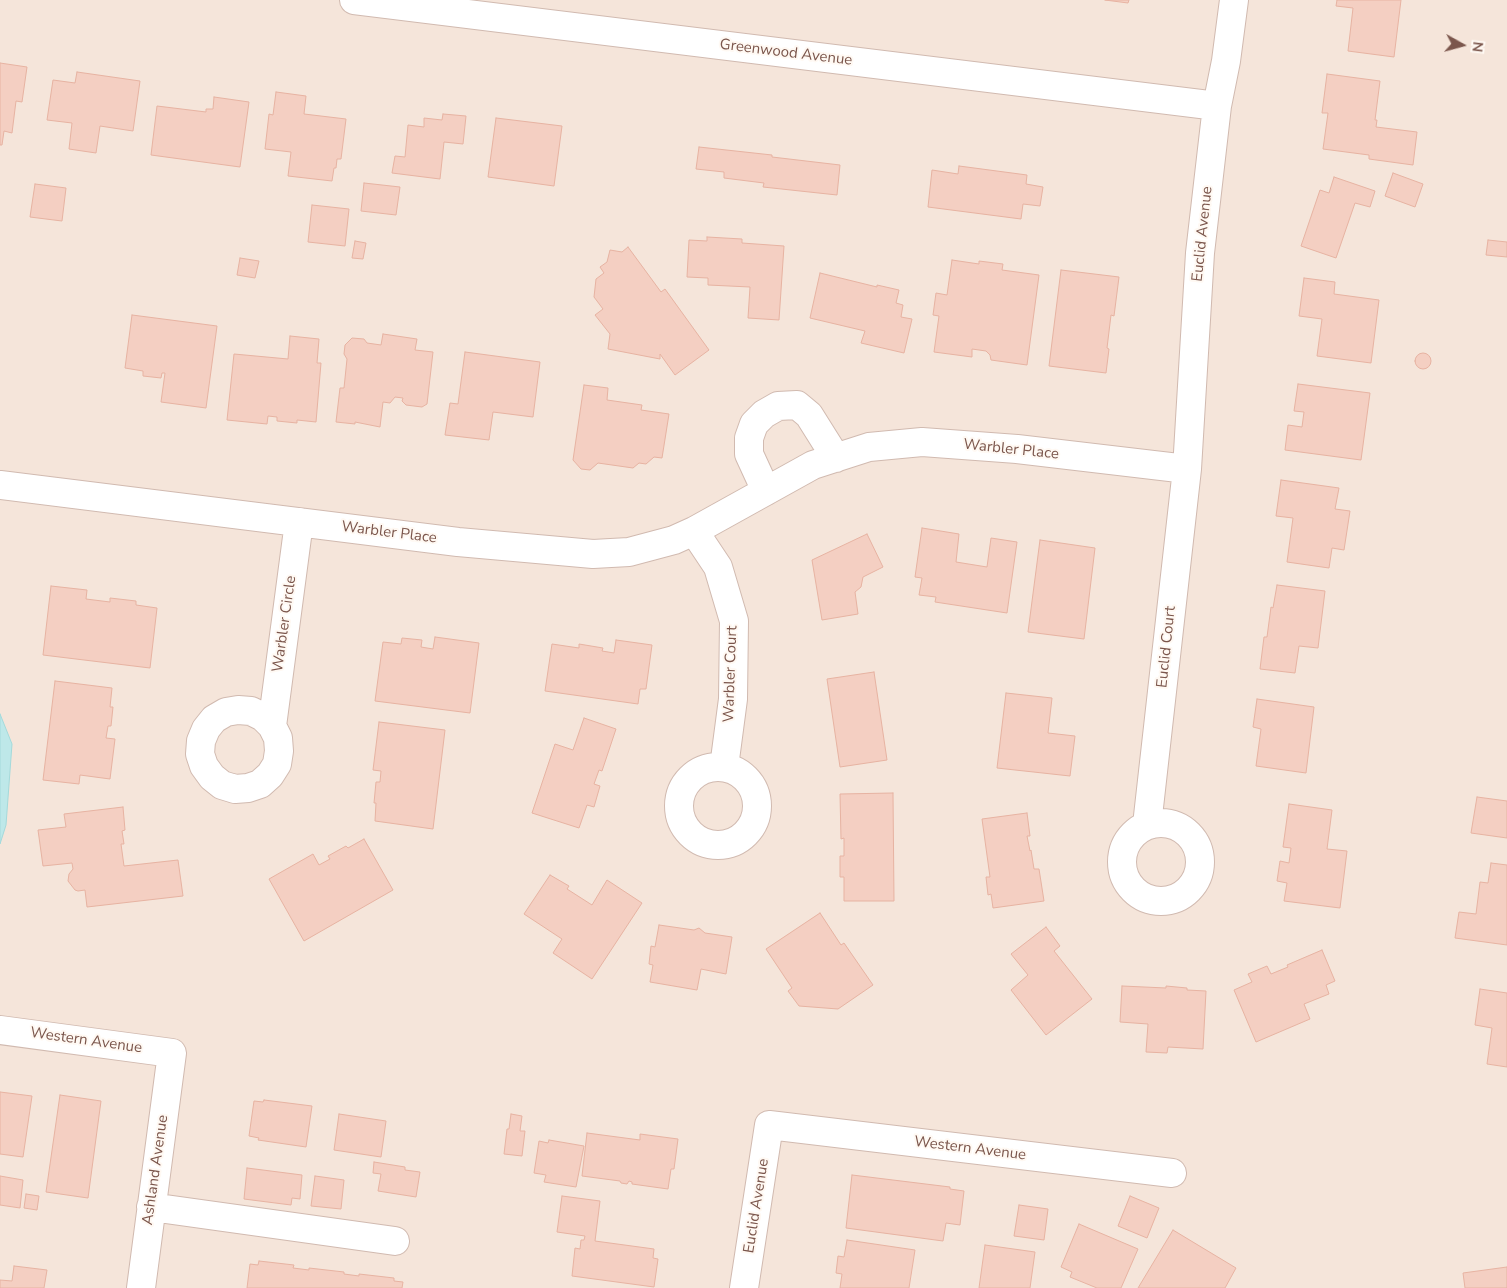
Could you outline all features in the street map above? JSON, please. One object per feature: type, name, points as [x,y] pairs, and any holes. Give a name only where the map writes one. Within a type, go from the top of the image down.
[{"type":"street","name":"Greenwood Avenue","points":[[354,0],[1217,106]]},
{"type":"street","name":"Euclid Avenue","points":[[1187,469],[1200,253],[1217,106],[1226,62],[1234,0]]},
{"type":"street","points":[[766,491],[749,454],[749,438],[754,424],[764,414],[778,406],[797,405],[809,415],[836,458]]},
{"type":"street","name":"Warbler Place","points":[[0,485],[458,542],[593,554],[629,552],[674,540],[813,465],[869,447],[922,442],[1017,449],[1187,469]]},
{"type":"street","name":"Euclid Court","points":[[1147,825],[1187,469]]},
{"type":"street","name":"Warbler Circle","points":[[272,726],[299,522]]},
{"type":"street","name":"Warbler Court","points":[[694,530],[718,566],[734,621],[732,699],[724,767]]},
{"type":"street","name":"Western Avenue","points":[[0,1030],[172,1053]]},
{"type":"street","name":"Ashland Avenue","points":[[141,1288],[172,1053]]},
{"type":"street","name":"Euclid Avenue","points":[[744,1288],[769,1125]]},
{"type":"street","name":"Western Avenue","points":[[769,1125],[1172,1173]]},
{"type":"street","points":[[151,1207],[394,1242]]},
{"type":"shaded area","points":[[0,0],[1507,0],[1507,1288],[0,1288]]},
{"type":"water","points":[[0,714],[12,744],[6,825],[0,844]]},
{"type":"building","points":[[1105,0],[1129,0],[1128,3]]},
{"type":"building","points":[[1337,0],[1401,0],[1394,57],[1348,51],[1353,8],[1336,6]]},
{"type":"building","points":[[0,63],[27,67],[22,102],[16,101],[12,133],[4,131],[2,145],[0,145]]},
{"type":"building","points":[[77,72],[140,81],[133,131],[100,126],[96,153],[69,149],[72,123],[47,120],[53,80],[75,83]]},
{"type":"building","points":[[1327,74],[1380,81],[1375,120],[1377,120],[1376,127],[1417,132],[1413,165],[1369,159],[1369,155],[1323,149],[1328,113],[1322,113]]},
{"type":"building","points":[[276,92],[306,96],[304,114],[346,119],[341,159],[337,159],[332,181],[288,176],[291,152],[265,149],[269,114],[273,115]]},
{"type":"building","points":[[214,97],[249,102],[240,167],[151,155],[157,106],[206,112],[206,109],[213,109]]},
{"type":"building","points":[[443,114],[466,116],[463,144],[444,142],[440,179],[392,173],[395,156],[405,157],[408,125],[424,127],[424,118],[442,120]]},
{"type":"building","points":[[496,118],[562,126],[554,186],[488,177]]},
{"type":"building","points":[[699,147],[840,165],[837,195],[763,187],[764,183],[724,178],[724,172],[696,169]]},
{"type":"building","points":[[959,166],[1027,175],[1026,184],[1043,187],[1040,206],[1023,204],[1021,219],[928,207],[932,170],[958,174]]},
{"type":"building","points":[[1393,173],[1423,184],[1415,207],[1385,196]]},
{"type":"building","points":[[1334,177],[1375,191],[1370,207],[1355,203],[1336,258],[1301,246],[1320,190],[1329,193]]},
{"type":"building","points":[[364,183],[400,187],[396,215],[361,211]]},
{"type":"building","points":[[35,184],[66,188],[62,221],[30,217]]},
{"type":"building","points":[[312,205],[349,209],[345,246],[308,242]]},
{"type":"building","points":[[707,237],[742,239],[742,243],[784,246],[779,320],[748,318],[750,287],[708,285],[708,278],[687,277],[689,240],[707,241]]},
{"type":"building","points":[[1488,240],[1507,242],[1507,257],[1486,255]]},
{"type":"building","points":[[355,241],[366,243],[363,259],[352,258]]},
{"type":"building","points":[[628,247],[661,292],[665,289],[709,350],[675,375],[660,354],[660,359],[608,349],[610,334],[595,315],[603,309],[594,297],[596,279],[604,273],[600,267],[607,262],[610,250],[622,252]]},
{"type":"building","points":[[240,258],[259,261],[255,278],[237,275]]},
{"type":"building","points":[[952,260],[979,264],[979,261],[1003,264],[1002,270],[1039,275],[1027,365],[991,360],[990,355],[986,351],[972,349],[972,357],[934,352],[939,316],[933,315],[936,293],[947,295]]},
{"type":"building","points":[[1061,270],[1119,277],[1114,316],[1111,315],[1106,373],[1049,366]]},
{"type":"building","points":[[820,273],[877,287],[877,285],[899,290],[896,303],[903,305],[901,317],[912,319],[904,353],[861,343],[865,331],[810,318]]},
{"type":"building","points":[[1304,278],[1335,282],[1334,294],[1379,300],[1371,363],[1317,356],[1322,319],[1299,316]]},
{"type":"building","points":[[132,315],[217,326],[206,408],[161,402],[165,373],[162,373],[161,378],[143,376],[143,371],[125,368]]},
{"type":"building","points":[[383,334],[417,339],[415,350],[433,352],[427,404],[422,407],[406,405],[402,401],[403,398],[395,397],[390,403],[383,402],[380,427],[355,422],[355,424],[336,422],[340,388],[344,388],[347,359],[344,354],[345,345],[352,338],[364,339],[367,343],[381,345]]},
{"type":"building","points":[[290,336],[319,339],[317,363],[321,363],[316,422],[297,420],[297,423],[277,421],[277,417],[268,416],[267,424],[227,420],[234,354],[288,359]]},
{"type":"building","points":[[465,352],[540,362],[533,417],[493,412],[489,440],[445,435],[450,403],[458,404]]},
{"type":"building","points":[[1420,353],[1426,353],[1431,358],[1429,367],[1420,369],[1415,364],[1415,358]]},
{"type":"building","points":[[1298,384],[1370,393],[1361,460],[1285,450],[1288,425],[1302,427],[1304,412],[1294,411]]},
{"type":"building","points":[[584,385],[608,388],[607,400],[642,405],[641,410],[669,414],[662,458],[654,457],[646,464],[639,463],[633,468],[598,463],[590,470],[581,469],[573,460]]},
{"type":"building","points":[[1281,480],[1339,488],[1335,509],[1350,511],[1344,550],[1332,548],[1329,568],[1287,562],[1293,518],[1276,516]]},
{"type":"building","points":[[922,528],[959,534],[956,562],[987,567],[991,538],[1017,542],[1007,613],[935,602],[936,597],[919,595],[922,578],[915,577]]},
{"type":"building","points":[[867,534],[883,567],[863,577],[861,587],[855,592],[858,614],[822,620],[812,560]]},
{"type":"building","points":[[1040,540],[1095,548],[1084,639],[1028,632]]},
{"type":"building","points":[[1277,585],[1325,591],[1318,648],[1299,646],[1295,673],[1260,669],[1264,637],[1267,637],[1271,607],[1273,608]]},
{"type":"building","points":[[51,586],[87,590],[86,599],[110,602],[110,598],[136,601],[136,605],[157,608],[150,668],[43,655]]},
{"type":"building","points":[[435,637],[479,643],[470,713],[375,701],[383,642],[401,644],[402,638],[422,640],[421,647],[433,649]]},
{"type":"building","points":[[616,640],[652,645],[646,689],[640,689],[638,704],[545,691],[552,644],[579,648],[579,644],[603,648],[602,651],[614,653]]},
{"type":"building","points":[[874,672],[887,760],[840,767],[827,679]]},
{"type":"building","points":[[55,681],[112,688],[111,726],[108,726],[106,738],[115,739],[110,779],[80,775],[79,784],[43,780]]},
{"type":"building","points":[[1006,693],[1052,698],[1048,733],[1075,736],[1070,776],[997,768]]},
{"type":"building","points":[[1257,699],[1314,707],[1306,773],[1256,766],[1261,729],[1253,727]]},
{"type":"building","points":[[584,718],[616,729],[602,771],[599,770],[594,784],[600,786],[594,807],[587,805],[579,828],[532,813],[555,744],[573,750]]},
{"type":"building","points":[[379,722],[445,730],[433,829],[375,821],[376,782],[380,782],[381,771],[373,770]]},
{"type":"building","points":[[893,793],[894,901],[844,901],[844,877],[840,877],[840,856],[844,856],[844,838],[841,839],[840,794]]},
{"type":"building","points":[[1477,797],[1507,801],[1507,838],[1471,833]]},
{"type":"building","points":[[1289,804],[1332,810],[1327,849],[1347,851],[1340,908],[1284,901],[1287,883],[1277,881],[1280,861],[1289,863],[1291,848],[1283,847]]},
{"type":"building","points":[[123,807],[125,830],[122,831],[124,844],[121,844],[124,866],[178,860],[183,896],[87,907],[85,890],[75,890],[68,881],[69,874],[73,869],[72,863],[43,866],[38,830],[66,827],[64,814]]},
{"type":"building","points":[[1027,813],[1030,836],[1027,836],[1034,869],[1039,869],[1044,901],[993,908],[991,894],[988,895],[986,877],[990,877],[982,819]]},
{"type":"building","points":[[364,839],[393,890],[304,941],[269,879],[313,854],[319,865],[330,859],[328,856]]},
{"type":"building","points":[[1491,863],[1507,865],[1507,945],[1455,938],[1459,912],[1476,914],[1480,882],[1488,883]]},
{"type":"building","points":[[550,875],[569,886],[567,889],[592,905],[607,880],[642,903],[592,979],[553,953],[562,939],[524,914]]},
{"type":"building","points":[[820,913],[841,945],[844,943],[873,985],[838,1009],[799,1006],[788,991],[792,988],[766,949]]},
{"type":"building","points":[[659,925],[694,930],[699,928],[705,933],[732,937],[726,974],[701,969],[697,990],[650,982],[653,965],[649,964],[651,946],[655,947]]},
{"type":"building","points":[[1046,927],[1060,946],[1054,951],[1092,999],[1046,1035],[1011,990],[1028,975],[1011,954]]},
{"type":"building","points":[[1322,950],[1335,981],[1326,985],[1329,994],[1304,1004],[1310,1019],[1256,1042],[1234,990],[1252,982],[1248,974],[1267,966],[1271,974]]},
{"type":"building","points":[[1122,986],[1166,988],[1166,986],[1206,991],[1203,1049],[1168,1047],[1167,1053],[1146,1052],[1148,1024],[1120,1022]]},
{"type":"building","points":[[1480,989],[1507,993],[1507,1067],[1487,1064],[1492,1028],[1475,1025]]},
{"type":"building","points":[[0,1092],[32,1096],[23,1157],[0,1154]]},
{"type":"building","points":[[60,1095],[101,1101],[88,1198],[46,1192]]},
{"type":"building","points":[[264,1100],[312,1106],[306,1147],[258,1140],[259,1138],[249,1136],[254,1101],[263,1102]]},
{"type":"building","points":[[339,1114],[386,1121],[381,1157],[334,1150]]},
{"type":"building","points":[[511,1114],[522,1116],[520,1131],[525,1131],[522,1156],[504,1154]]},
{"type":"building","points":[[587,1133],[640,1140],[640,1134],[678,1139],[674,1169],[671,1169],[668,1189],[632,1184],[629,1181],[627,1184],[620,1181],[582,1176]]},
{"type":"building","points":[[549,1140],[584,1146],[576,1187],[544,1182],[546,1175],[534,1173],[539,1141],[548,1143]]},
{"type":"building","points":[[374,1162],[405,1167],[405,1170],[420,1172],[416,1197],[378,1191],[381,1174],[373,1173]]},
{"type":"building","points":[[247,1168],[302,1175],[300,1199],[292,1198],[291,1205],[244,1199]]},
{"type":"building","points":[[852,1175],[950,1187],[950,1189],[964,1191],[960,1225],[946,1223],[943,1241],[846,1228]]},
{"type":"building","points":[[0,1176],[23,1180],[20,1208],[0,1205]]},
{"type":"building","points":[[315,1176],[344,1180],[341,1209],[311,1206]]},
{"type":"building","points":[[26,1194],[39,1196],[37,1210],[24,1208]]},
{"type":"building","points":[[562,1196],[600,1201],[595,1241],[654,1249],[653,1258],[658,1259],[654,1287],[572,1276],[575,1248],[580,1249],[581,1240],[584,1240],[585,1236],[557,1232]]},
{"type":"building","points":[[1130,1196],[1159,1208],[1147,1238],[1118,1226]]},
{"type":"building","points":[[1019,1205],[1048,1209],[1044,1240],[1014,1236]]},
{"type":"building","points":[[1079,1224],[1138,1249],[1121,1288],[1097,1288],[1070,1277],[1072,1272],[1061,1267]]},
{"type":"building","points":[[1173,1230],[1236,1268],[1225,1288],[1138,1288]]},
{"type":"building","points":[[847,1240],[915,1250],[909,1288],[840,1288],[842,1274],[836,1273],[838,1256],[844,1257]]},
{"type":"building","points":[[985,1245],[1035,1252],[1030,1288],[979,1288]]},
{"type":"building","points":[[259,1261],[294,1265],[293,1268],[309,1270],[309,1268],[344,1272],[344,1274],[359,1276],[359,1274],[394,1278],[394,1281],[403,1282],[402,1288],[247,1288],[250,1264],[258,1265]]},
{"type":"building","points":[[14,1266],[47,1270],[44,1288],[0,1288],[0,1280],[12,1281]]},
{"type":"building","points":[[1507,1267],[1507,1288],[1465,1288],[1463,1273]]}]
